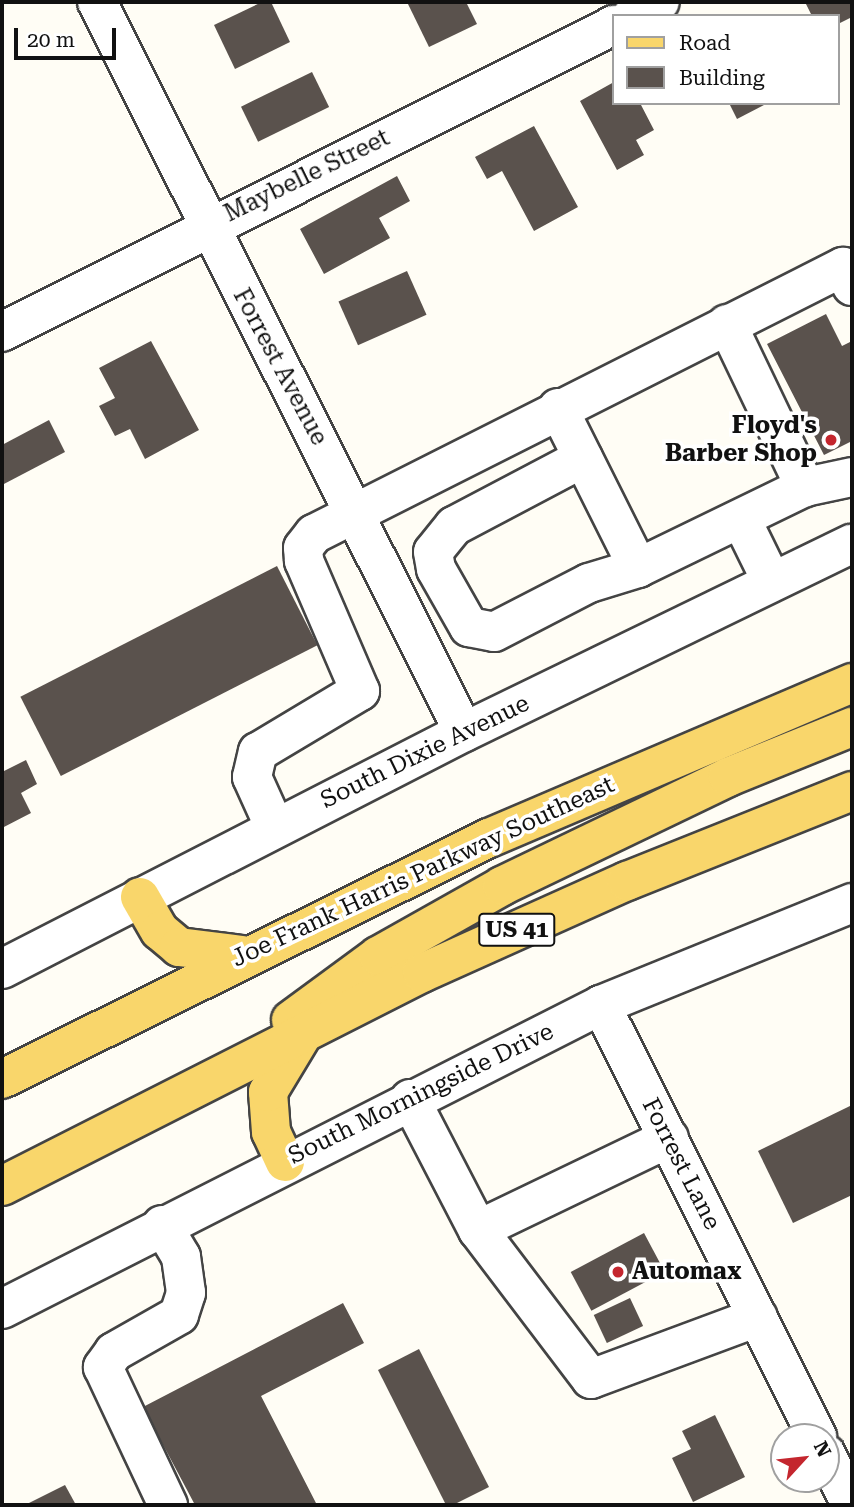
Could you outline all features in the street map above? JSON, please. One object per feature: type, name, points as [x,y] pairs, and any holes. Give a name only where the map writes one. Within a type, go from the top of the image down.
[{"type":"main road","name":"Joe Frank Harris Parkway Southeast","points":[[2,1079],[242,956],[665,759],[852,683]]},
{"type":"main road","points":[[236,1066],[328,991],[437,921],[683,798],[852,727]]},
{"type":"main road","name":"US 41","points":[[2,1186],[236,1066],[541,918],[852,791]]},
{"type":"main road","points":[[140,897],[160,931],[178,947],[242,956]]},
{"type":"main road","points":[[285,1161],[271,1132],[268,1092],[305,1032]]},
{"type":"street","name":"Forrest Avenue","points":[[97,2],[206,226],[355,510],[464,732]]},
{"type":"street","name":"Maybelle Street","points":[[2,332],[206,226],[612,24]]},
{"type":"street","points":[[275,828],[252,778],[258,752],[360,691],[303,548],[314,534],[418,478],[843,267],[852,286]]},
{"type":"street","points":[[727,324],[805,487]]},
{"type":"street","points":[[558,408],[638,568]]},
{"type":"street","points":[[518,428],[542,480]]},
{"type":"street","points":[[583,458],[447,533],[433,552],[436,569],[469,627],[481,632],[494,632],[589,583],[638,568],[805,487],[852,477]]},
{"type":"street","points":[[418,478],[447,533]]},
{"type":"street","points":[[741,519],[772,582]]},
{"type":"street","name":"South Dixie Avenue","points":[[2,969],[464,732],[852,544]]},
{"type":"street","name":"South Morningside Drive","points":[[2,1309],[285,1161],[601,1005],[852,903]]},
{"type":"street","name":"Forrest Lane","points":[[601,1005],[810,1423]]},
{"type":"street","points":[[410,1099],[478,1230],[591,1379],[758,1317]]},
{"type":"street","points":[[478,1230],[669,1138]]},
{"type":"street","points":[[162,1226],[181,1256],[186,1293],[179,1315],[114,1352],[103,1367],[167,1505]]},
{"type":"street","points":[[840,1483],[851,1505]]},
{"type":"building","points":[[262,2],[271,2],[290,42],[235,69],[214,25]]},
{"type":"building","points":[[407,2],[466,2],[477,24],[429,47]]},
{"type":"building","points":[[805,2],[852,2],[852,17],[840,23],[840,14],[811,14]]},
{"type":"building","points":[[312,72],[329,107],[258,142],[241,107]]},
{"type":"building","points":[[612,83],[612,105],[641,105],[654,130],[636,140],[644,155],[617,170],[580,101]]},
{"type":"building","points":[[730,105],[764,105],[737,119]]},
{"type":"building","points":[[534,126],[578,207],[534,231],[502,171],[487,179],[475,157]]},
{"type":"building","points":[[397,176],[410,201],[379,218],[390,238],[324,274],[300,229]]},
{"type":"building","points":[[407,271],[427,315],[358,345],[338,302]]},
{"type":"building","points":[[826,314],[842,346],[852,341],[852,441],[824,455],[767,344]]},
{"type":"building","points":[[151,341],[199,430],[145,459],[130,429],[115,436],[99,406],[115,398],[99,368]]},
{"type":"building","points":[[49,420],[65,452],[2,485],[2,445]]},
{"type":"building","points":[[277,566],[317,645],[61,776],[20,697]]},
{"type":"building","points":[[26,760],[37,784],[21,793],[31,813],[2,828],[2,772]]},
{"type":"building","points":[[852,1105],[852,1195],[793,1223],[758,1151]]},
{"type":"building","name":"Automax","points":[[644,1233],[665,1272],[591,1311],[571,1272]]},
{"type":"building","points":[[630,1298],[643,1326],[607,1343],[594,1315]]},
{"type":"building","points":[[343,1303],[364,1343],[261,1396],[317,1505],[195,1505],[143,1407]]},
{"type":"building","points":[[419,1349],[489,1487],[453,1505],[446,1505],[378,1370]]},
{"type":"building","points":[[715,1415],[745,1477],[693,1502],[672,1458],[691,1449],[682,1431]]},
{"type":"building","points":[[65,1485],[76,1505],[25,1505]]},
{"type":"place","name":"Floyd's Barber Shop","points":[[831,440]]},
{"type":"place","name":"Automax","points":[[618,1272]]}]
